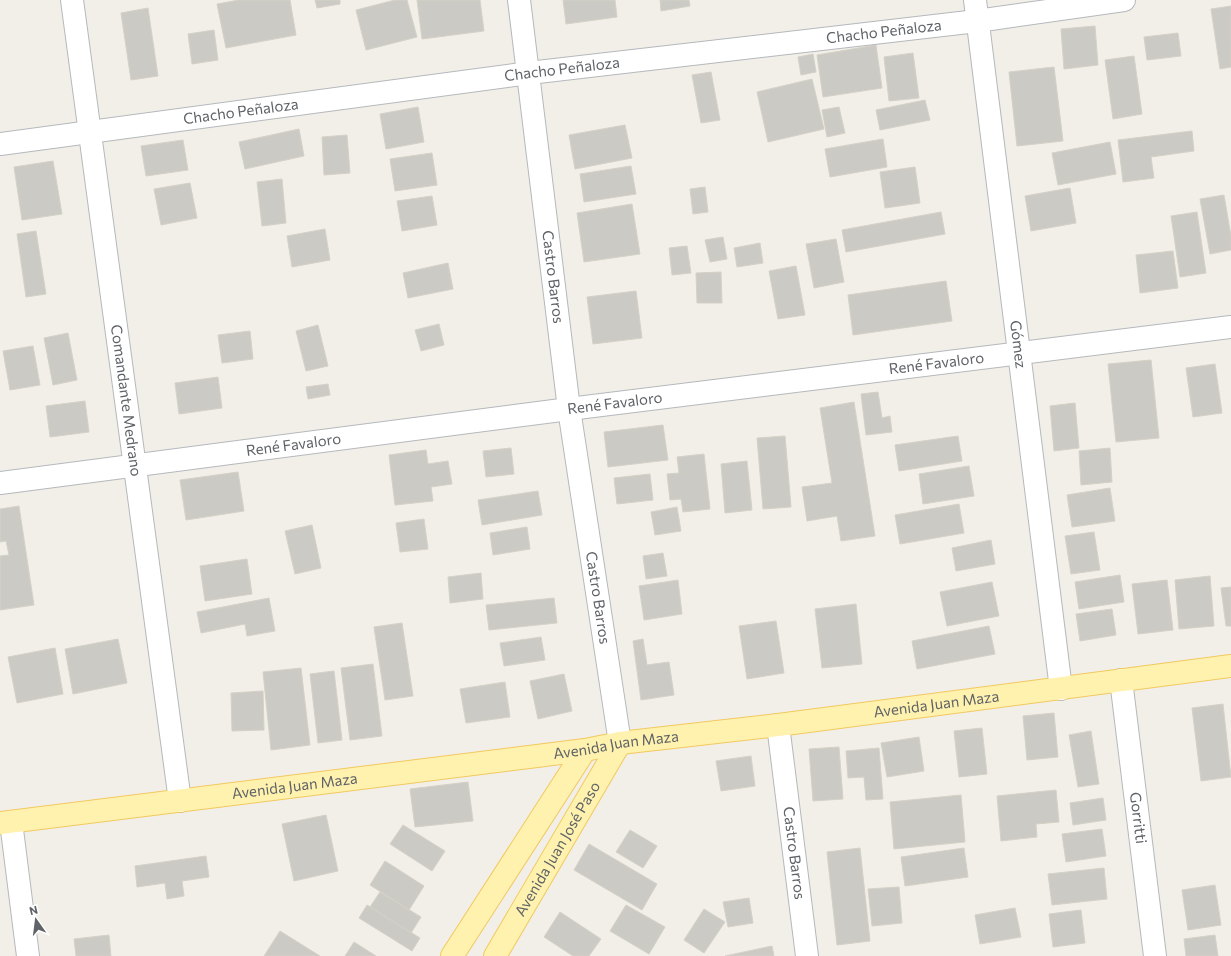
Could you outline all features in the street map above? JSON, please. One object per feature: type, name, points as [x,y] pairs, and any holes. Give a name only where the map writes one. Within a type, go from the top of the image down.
[{"type":"main road","name":"Avenida Juan Maza","points":[[6,823],[585,750],[620,743],[778,725],[1231,666]]},
{"type":"main road","name":"Avenida Juan José Paso","points":[[495,956],[620,743]]},
{"type":"main road","name":"Avenida Juan José Paso","points":[[452,956],[585,750]]},
{"type":"street","name":"Comandante Medrano","points":[[72,0],[180,802]]},
{"type":"street","name":"Castro Barros","points":[[519,0],[570,409],[620,743]]},
{"type":"street","name":"Chacho Peñaloza","points":[[0,144],[529,73],[976,10],[1124,0]]},
{"type":"street","name":"Gómez","points":[[976,10],[1061,689]]},
{"type":"street","name":"René Favaloro","points":[[0,483],[570,409],[1231,328]]},
{"type":"street","name":"Gorritti","points":[[1121,680],[1155,956]]},
{"type":"street","name":"Castro Barros","points":[[778,725],[808,956]]},
{"type":"street","points":[[6,823],[28,956]]},
{"type":"building","points":[[239,0],[290,0],[296,35],[226,48],[217,4]]},
{"type":"building","points":[[315,0],[340,0],[340,4],[317,8]]},
{"type":"building","points":[[395,0],[407,0],[417,37],[366,50],[356,10]]},
{"type":"building","points":[[417,0],[480,0],[484,31],[422,39]]},
{"type":"building","points":[[563,0],[615,0],[617,17],[566,24]]},
{"type":"building","points":[[660,0],[689,0],[690,6],[661,11]]},
{"type":"building","points":[[1231,6],[1231,67],[1220,69],[1211,9]]},
{"type":"building","points":[[148,8],[158,76],[131,80],[121,13]]},
{"type":"building","points":[[1095,26],[1098,65],[1064,69],[1061,29]]},
{"type":"building","points":[[214,30],[218,60],[192,64],[188,34]]},
{"type":"building","points":[[1178,33],[1181,56],[1147,60],[1144,37]]},
{"type":"building","points":[[876,45],[882,88],[823,97],[817,55]]},
{"type":"building","points":[[913,53],[919,98],[889,101],[884,57]]},
{"type":"building","points":[[813,54],[816,72],[801,75],[798,57]]},
{"type":"building","points":[[1134,56],[1142,114],[1113,119],[1105,60]]},
{"type":"building","points":[[1054,67],[1063,141],[1017,146],[1009,72]]},
{"type":"building","points":[[711,72],[720,120],[701,123],[692,75]]},
{"type":"building","points":[[812,79],[824,129],[768,142],[757,92]]},
{"type":"building","points":[[925,100],[930,120],[880,130],[876,110]]},
{"type":"building","points":[[418,107],[424,142],[386,149],[380,114]]},
{"type":"building","points":[[839,107],[845,133],[827,137],[822,110]]},
{"type":"building","points":[[625,125],[632,158],[575,169],[569,135]]},
{"type":"building","points":[[299,129],[304,156],[245,169],[239,142]]},
{"type":"building","points":[[1192,131],[1194,151],[1151,157],[1154,178],[1123,182],[1118,140]]},
{"type":"building","points":[[347,135],[350,173],[324,175],[322,137]]},
{"type":"building","points":[[883,139],[887,167],[830,177],[825,149]]},
{"type":"building","points":[[183,140],[188,170],[146,176],[141,146]]},
{"type":"building","points":[[1110,142],[1116,174],[1058,185],[1052,153]]},
{"type":"building","points":[[432,153],[437,185],[395,191],[390,159]]},
{"type":"building","points":[[53,161],[62,214],[22,220],[14,167]]},
{"type":"building","points":[[631,166],[636,194],[584,202],[580,174]]},
{"type":"building","points":[[915,167],[920,203],[885,208],[880,172]]},
{"type":"building","points":[[282,179],[286,223],[262,226],[257,182]]},
{"type":"building","points":[[190,183],[197,218],[161,225],[154,189]]},
{"type":"building","points":[[705,187],[708,212],[693,214],[690,189]]},
{"type":"building","points":[[1070,188],[1076,223],[1031,231],[1025,196]]},
{"type":"building","points":[[1224,195],[1231,236],[1231,250],[1210,254],[1200,199]]},
{"type":"building","points":[[432,196],[437,225],[402,231],[397,201]]},
{"type":"building","points":[[632,204],[640,254],[584,262],[577,213]]},
{"type":"building","points":[[941,212],[945,234],[846,252],[842,230]]},
{"type":"building","points":[[1197,212],[1206,273],[1180,277],[1171,216]]},
{"type":"building","points":[[325,229],[330,260],[292,267],[287,236]]},
{"type":"building","points":[[36,231],[46,294],[26,297],[17,234]]},
{"type":"building","points":[[723,237],[727,259],[710,262],[705,240]]},
{"type":"building","points":[[836,239],[844,282],[814,288],[806,244]]},
{"type":"building","points":[[760,243],[763,263],[737,267],[734,248]]},
{"type":"building","points":[[687,246],[691,273],[672,275],[669,248]]},
{"type":"building","points":[[1173,251],[1178,288],[1140,293],[1136,255]]},
{"type":"building","points":[[448,263],[453,289],[408,298],[403,273]]},
{"type":"building","points":[[796,266],[805,315],[778,319],[769,271]]},
{"type":"building","points":[[721,272],[722,303],[697,303],[696,273]]},
{"type":"building","points":[[946,281],[952,321],[853,335],[848,295]]},
{"type":"building","points":[[636,291],[642,338],[593,344],[587,297]]},
{"type":"building","points":[[439,324],[444,345],[421,351],[415,330]]},
{"type":"building","points":[[318,325],[328,366],[306,371],[296,331]]},
{"type":"building","points":[[250,331],[253,359],[222,363],[218,335]]},
{"type":"building","points":[[68,333],[77,380],[53,385],[44,338]]},
{"type":"building","points":[[33,346],[40,385],[10,390],[3,351]]},
{"type":"building","points":[[1151,360],[1159,438],[1116,442],[1108,364]]},
{"type":"building","points":[[1215,364],[1222,413],[1193,417],[1186,368]]},
{"type":"building","points":[[218,377],[222,408],[179,414],[175,383]]},
{"type":"building","points":[[328,384],[330,395],[308,399],[306,387]]},
{"type":"building","points":[[878,392],[882,418],[890,416],[892,432],[866,435],[861,394]]},
{"type":"building","points":[[85,401],[89,432],[50,437],[46,406]]},
{"type":"building","points":[[854,402],[875,536],[841,541],[837,516],[807,521],[802,487],[832,483],[820,408]]},
{"type":"building","points":[[1075,403],[1079,448],[1054,451],[1050,406]]},
{"type":"building","points":[[663,425],[668,460],[608,467],[604,432]]},
{"type":"building","points":[[785,436],[791,507],[763,509],[757,438]]},
{"type":"building","points":[[958,436],[962,461],[899,471],[895,445]]},
{"type":"building","points":[[511,448],[514,474],[486,477],[483,451]]},
{"type":"building","points":[[1110,448],[1112,482],[1081,485],[1079,451]]},
{"type":"building","points":[[426,450],[428,464],[448,461],[452,484],[431,487],[433,501],[395,505],[389,455]]},
{"type":"building","points":[[704,454],[710,509],[683,512],[681,499],[670,500],[667,474],[679,473],[677,457]]},
{"type":"building","points":[[747,461],[752,510],[725,513],[721,464]]},
{"type":"building","points":[[969,466],[974,496],[923,504],[919,474]]},
{"type":"building","points":[[238,472],[244,511],[186,520],[180,480]]},
{"type":"building","points":[[650,474],[653,500],[617,504],[614,478]]},
{"type":"building","points":[[1110,488],[1115,521],[1072,527],[1067,495]]},
{"type":"building","points":[[538,491],[542,515],[482,525],[478,500]]},
{"type":"building","points":[[959,504],[964,533],[900,544],[895,515]]},
{"type":"building","points":[[19,506],[34,605],[0,610],[0,556],[9,555],[6,541],[0,542],[0,509]]},
{"type":"building","points":[[677,507],[681,531],[655,535],[651,512]]},
{"type":"building","points":[[424,519],[428,549],[400,552],[396,523]]},
{"type":"building","points":[[312,525],[321,568],[295,574],[285,531]]},
{"type":"building","points":[[527,527],[530,549],[493,555],[490,533]]},
{"type":"building","points":[[1094,532],[1100,570],[1071,574],[1065,536]]},
{"type":"building","points":[[991,540],[995,564],[956,571],[952,548]]},
{"type":"building","points":[[663,553],[667,576],[646,579],[643,556]]},
{"type":"building","points":[[247,559],[252,594],[205,601],[200,566]]},
{"type":"building","points":[[481,573],[483,599],[450,603],[448,577]]},
{"type":"building","points":[[1120,575],[1124,602],[1079,609],[1075,582]]},
{"type":"building","points":[[1210,576],[1214,626],[1179,629],[1175,580]]},
{"type":"building","points":[[678,580],[682,614],[644,620],[639,586]]},
{"type":"building","points":[[1167,580],[1173,630],[1138,634],[1132,584]]},
{"type":"building","points":[[992,582],[999,616],[947,626],[940,592]]},
{"type":"building","points":[[1231,587],[1231,626],[1226,626],[1221,588]]},
{"type":"building","points":[[269,598],[275,631],[247,636],[245,624],[201,633],[197,612]]},
{"type":"building","points":[[554,598],[557,623],[489,630],[486,605]]},
{"type":"building","points":[[856,604],[862,664],[822,668],[815,609]]},
{"type":"building","points":[[1112,609],[1116,635],[1080,641],[1076,614]]},
{"type":"building","points":[[776,621],[784,673],[747,679],[739,626]]},
{"type":"building","points":[[402,623],[413,696],[385,700],[374,627]]},
{"type":"building","points":[[989,626],[995,654],[917,669],[912,641]]},
{"type":"building","points":[[541,637],[545,660],[504,666],[500,643]]},
{"type":"building","points":[[118,639],[127,683],[73,694],[65,649]]},
{"type":"building","points":[[643,639],[647,665],[669,662],[674,695],[641,700],[633,641]]},
{"type":"building","points":[[55,648],[63,694],[17,703],[8,657]]},
{"type":"building","points":[[373,664],[382,736],[350,740],[341,668]]},
{"type":"building","points":[[301,668],[310,745],[271,750],[263,672]]},
{"type":"building","points":[[334,671],[342,740],[318,743],[310,674]]},
{"type":"building","points":[[564,674],[572,711],[538,719],[530,681]]},
{"type":"building","points":[[505,682],[510,717],[466,723],[460,689]]},
{"type":"building","points":[[263,691],[264,730],[232,731],[231,693]]},
{"type":"building","points":[[1223,704],[1231,777],[1201,781],[1192,708]]},
{"type":"building","points":[[1054,713],[1058,757],[1027,760],[1023,716]]},
{"type":"building","points":[[982,728],[987,774],[959,777],[954,731]]},
{"type":"building","points":[[1091,731],[1099,784],[1078,787],[1069,735]]},
{"type":"building","points":[[919,737],[924,771],[887,777],[881,743]]},
{"type":"building","points":[[839,747],[843,799],[813,801],[809,749]]},
{"type":"building","points":[[879,748],[883,799],[866,800],[864,777],[848,778],[846,751]]},
{"type":"building","points":[[751,756],[755,786],[721,791],[716,761]]},
{"type":"building","points":[[468,782],[473,821],[415,827],[410,789]]},
{"type":"building","points":[[1056,790],[1059,822],[1036,824],[1037,837],[1001,841],[997,796]]},
{"type":"building","points":[[961,795],[965,842],[894,849],[890,802]]},
{"type":"building","points":[[1103,798],[1106,820],[1073,825],[1070,803]]},
{"type":"building","points":[[326,815],[338,871],[294,881],[282,824]]},
{"type":"building","points":[[403,825],[445,851],[432,871],[390,844]]},
{"type":"building","points":[[1102,829],[1106,856],[1066,862],[1062,834]]},
{"type":"building","points":[[630,830],[657,846],[643,868],[616,852]]},
{"type":"building","points":[[589,844],[657,884],[642,910],[574,870]]},
{"type":"building","points":[[860,848],[870,941],[837,945],[827,852]]},
{"type":"building","points":[[964,848],[968,877],[905,886],[901,857]]},
{"type":"building","points":[[206,856],[209,877],[182,881],[184,896],[167,899],[165,883],[137,887],[135,866]]},
{"type":"building","points":[[385,861],[424,886],[409,910],[370,885]]},
{"type":"building","points":[[1104,868],[1107,899],[1052,905],[1048,874]]},
{"type":"building","points":[[1215,885],[1221,925],[1188,930],[1182,890]]},
{"type":"building","points":[[899,887],[902,923],[872,926],[868,889]]},
{"type":"building","points":[[380,892],[421,917],[411,933],[370,907]]},
{"type":"building","points":[[749,898],[753,923],[728,927],[723,902]]},
{"type":"building","points":[[367,905],[420,938],[412,951],[359,918]]},
{"type":"building","points":[[626,905],[665,927],[649,954],[610,931]]},
{"type":"building","points":[[1015,908],[1021,937],[980,944],[975,915]]},
{"type":"building","points":[[704,909],[725,922],[704,953],[684,940]]},
{"type":"building","points":[[1081,910],[1085,943],[1053,947],[1049,914]]},
{"type":"building","points":[[560,912],[601,939],[589,956],[573,956],[544,937]]},
{"type":"building","points":[[280,931],[320,956],[264,956]]},
{"type":"building","points":[[109,935],[111,956],[76,956],[74,939]]},
{"type":"building","points":[[1215,935],[1218,956],[1186,956],[1184,939]]},
{"type":"building","points":[[354,942],[376,956],[345,956]]},
{"type":"building","points":[[772,946],[774,956],[725,956]]}]
